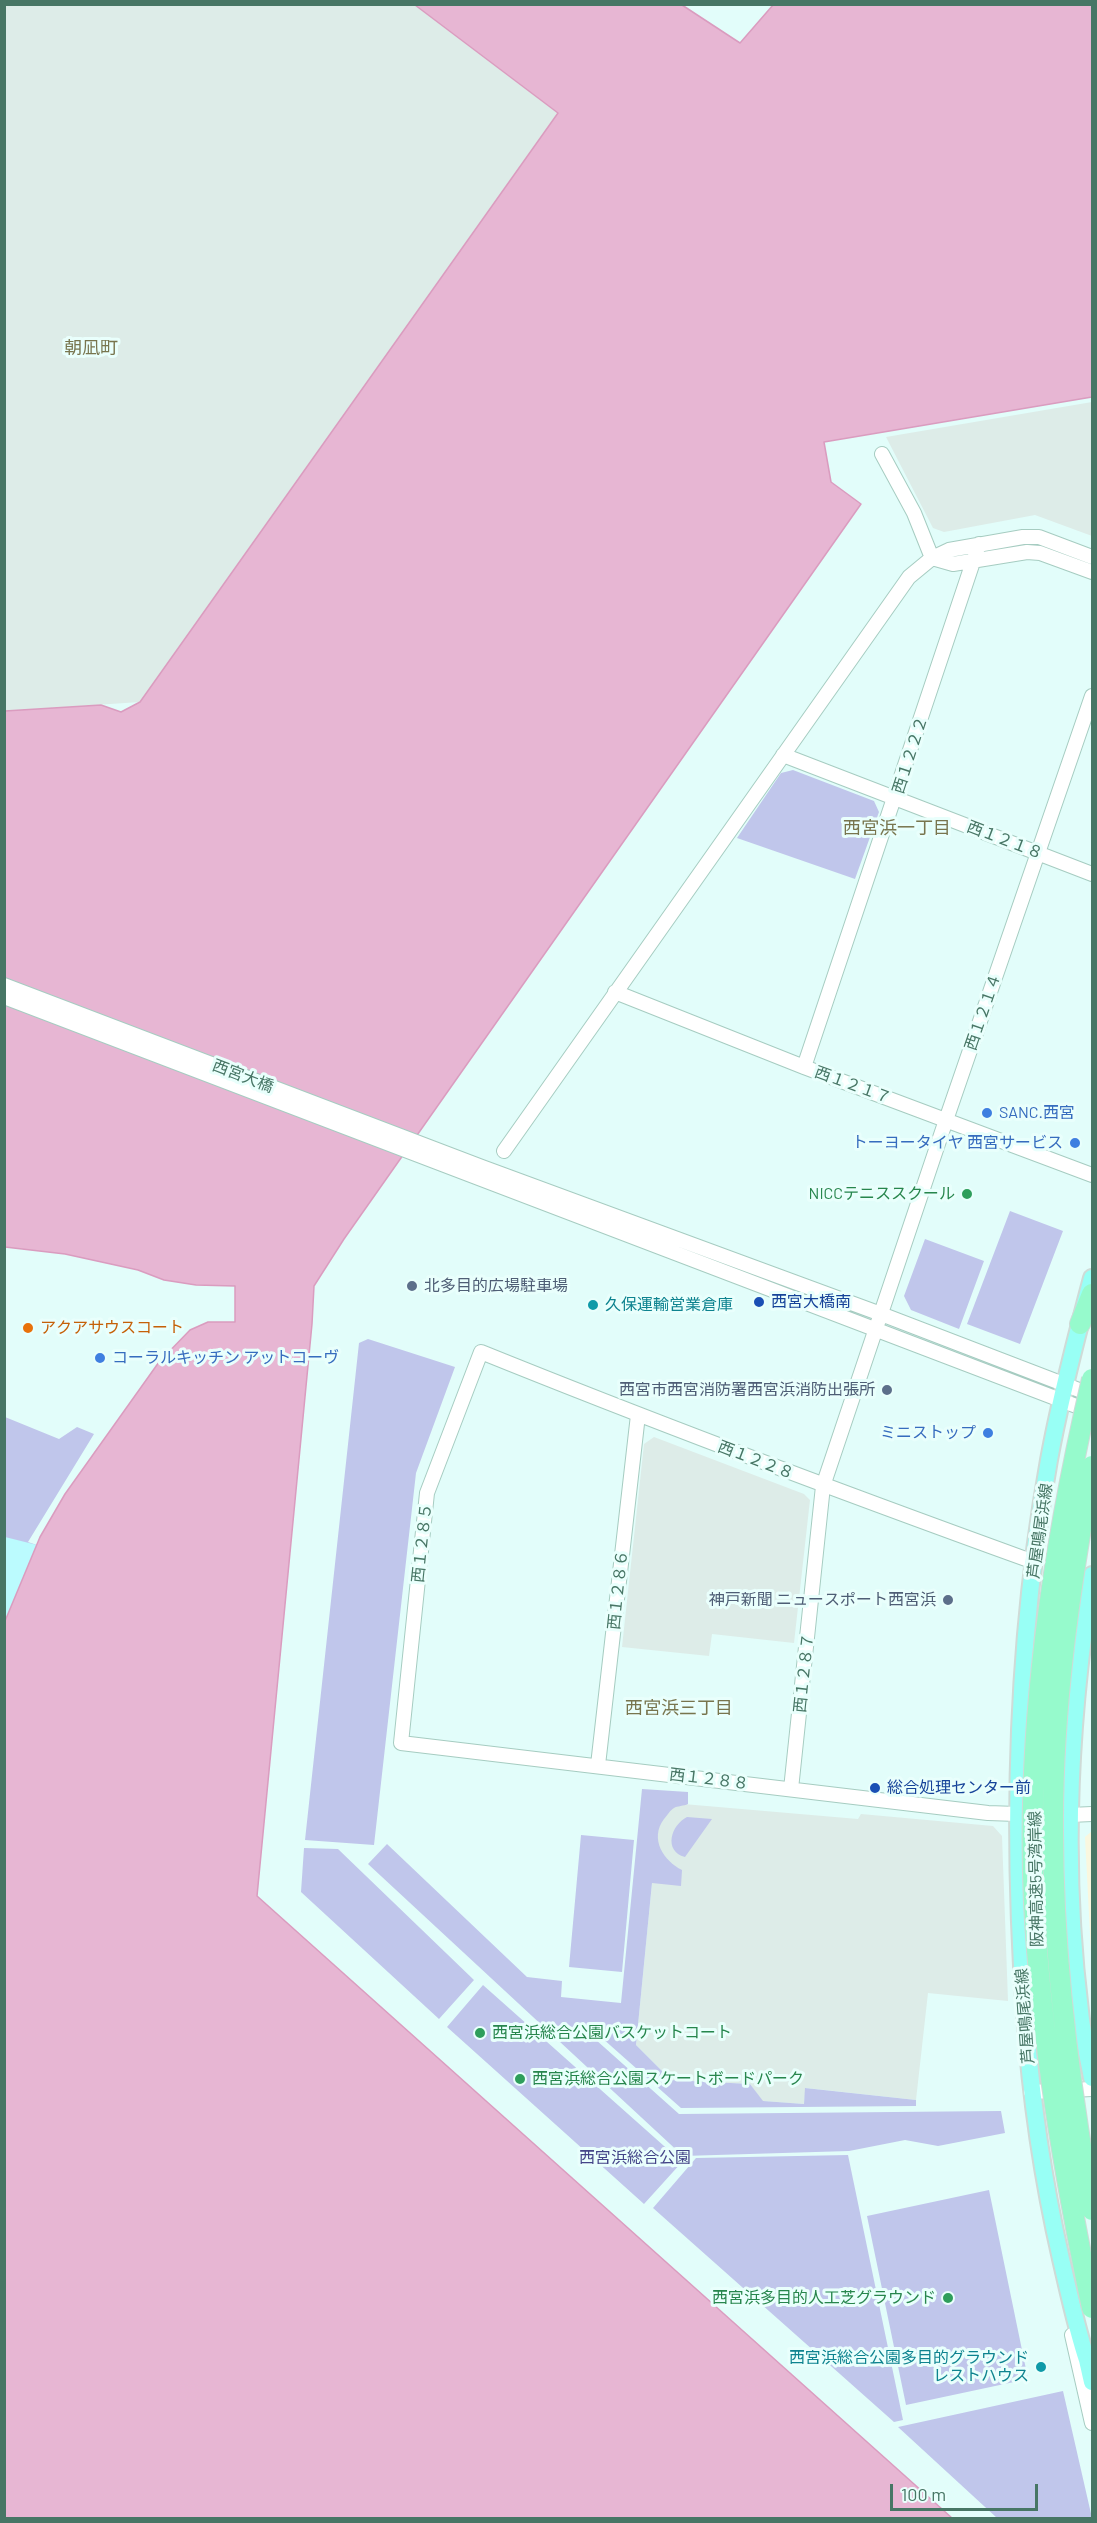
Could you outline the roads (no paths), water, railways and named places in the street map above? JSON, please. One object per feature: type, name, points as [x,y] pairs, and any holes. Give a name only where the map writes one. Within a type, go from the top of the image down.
[{"type":"highway","points":[[1080,1324],[1092,1294]]},
{"type":"highway","name":"阪神高速5号湾岸線","points":[[1092,1379],[1071,1473],[1048,1609],[1041,1682],[1033,1830],[1034,1902],[1048,2064],[1062,2154],[1092,2308]]},
{"type":"highway","name":"阪神高速5号湾岸線","points":[[1092,1466],[1063,1654],[1055,1757],[1053,1830],[1056,1926],[1067,2062],[1092,2210]]},
{"type":"main road","name":"芦屋鳴尾浜線","points":[[1087,2360],[1077,2330],[1050,2208],[1031,2092],[1021,1959],[1017,1814],[1023,1685],[1034,1562],[1049,1462],[1063,1393],[1092,1278]]},
{"type":"main road","points":[[1092,1575],[1083,1634],[1074,1730],[1070,1815],[1071,1888],[1078,1989],[1092,2078]]},
{"type":"main road","points":[[1017,1814],[1070,1815]]},
{"type":"main road","points":[[1092,2186],[1072,2280],[1092,2382]]},
{"type":"street","points":[[882,454],[914,513],[932,558]]},
{"type":"street","points":[[504,1151],[909,577],[932,558],[949,550],[1039,537],[1092,557]]},
{"type":"street","name":"西１２２２","points":[[804,1067],[979,544]]},
{"type":"street","points":[[932,558],[953,564],[1027,552],[1041,553],[1092,572]]},
{"type":"street","name":"西１２１４","points":[[876,1329],[1092,696]]},
{"type":"street","name":"西１２１８","points":[[783,755],[1092,874]]},
{"type":"street","name":"西宮大橋","points":[[4,985],[480,1172]]},
{"type":"street","name":"西１２１７","points":[[615,992],[804,1067],[1092,1175]]},
{"type":"street","name":"西宮大橋","points":[[4,997],[480,1172]]},
{"type":"street","points":[[480,1172],[881,1314],[1063,1393],[1092,1412]]},
{"type":"street","points":[[480,1172],[876,1329],[1063,1393],[1092,1395]]},
{"type":"street","name":"西１２８７","points":[[791,1789],[824,1486],[876,1329]]},
{"type":"street","name":"西１２２８","points":[[480,1352],[824,1486],[1034,1562]]},
{"type":"street","name":"西１２８５","points":[[401,1743],[427,1493],[480,1352]]},
{"type":"street","name":"西１２８６","points":[[598,1765],[638,1415]]},
{"type":"street","name":"西１２８８","points":[[401,1743],[988,1813],[1017,1814]]},
{"type":"street","points":[[1070,1815],[1092,1814]]},
{"type":"street","points":[[1031,2092],[1092,2090]]},
{"type":"street","points":[[1050,2208],[1052,2247],[1092,2423]]},
{"type":"place","name":"SANC.西宮","points":[[987,1113]]},
{"type":"place","name":"トーヨータイヤ 西宮サービス","points":[[1075,1143]]},
{"type":"place","name":"NICCテニススクール","points":[[967,1194]]},
{"type":"place","name":"北多目的広場駐車場","points":[[412,1286]]},
{"type":"place","name":"西宮大橋南","points":[[759,1302]]},
{"type":"place","name":"久保運輸営業倉庫","points":[[593,1305]]},
{"type":"place","name":"アクアサウスコート","points":[[28,1328]]},
{"type":"place","name":"コーラルキッチン アットコーヴ","points":[[100,1358]]},
{"type":"place","name":"西宮市西宮消防署西宮浜消防出張所","points":[[887,1390]]},
{"type":"place","name":"ミニストップ","points":[[988,1433]]},
{"type":"place","name":"神戸新聞 ニュースポート西宮浜","points":[[948,1600]]},
{"type":"place","name":"総合処理センター前","points":[[875,1788]]},
{"type":"place","name":"西宮浜総合公園バスケットコート","points":[[480,2033]]},
{"type":"place","name":"西宮浜総合公園スケートボードパーク","points":[[520,2079]]},
{"type":"place","name":"西宮浜多目的人工芝グラウンド","points":[[948,2298]]},
{"type":"place","name":"西宮浜総合公園多目的グラウンド レストハウス","points":[[1041,2367]]},
{"type":"district","name":"朝凪町","points":[[91,348]]},
{"type":"district","name":"西宮浜一丁目","points":[[897,828]]},
{"type":"district","name":"西宮浜三丁目","points":[[679,1708]]},
{"type":"park label","name":"西宮浜総合公園","points":[[635,2158]]}]
